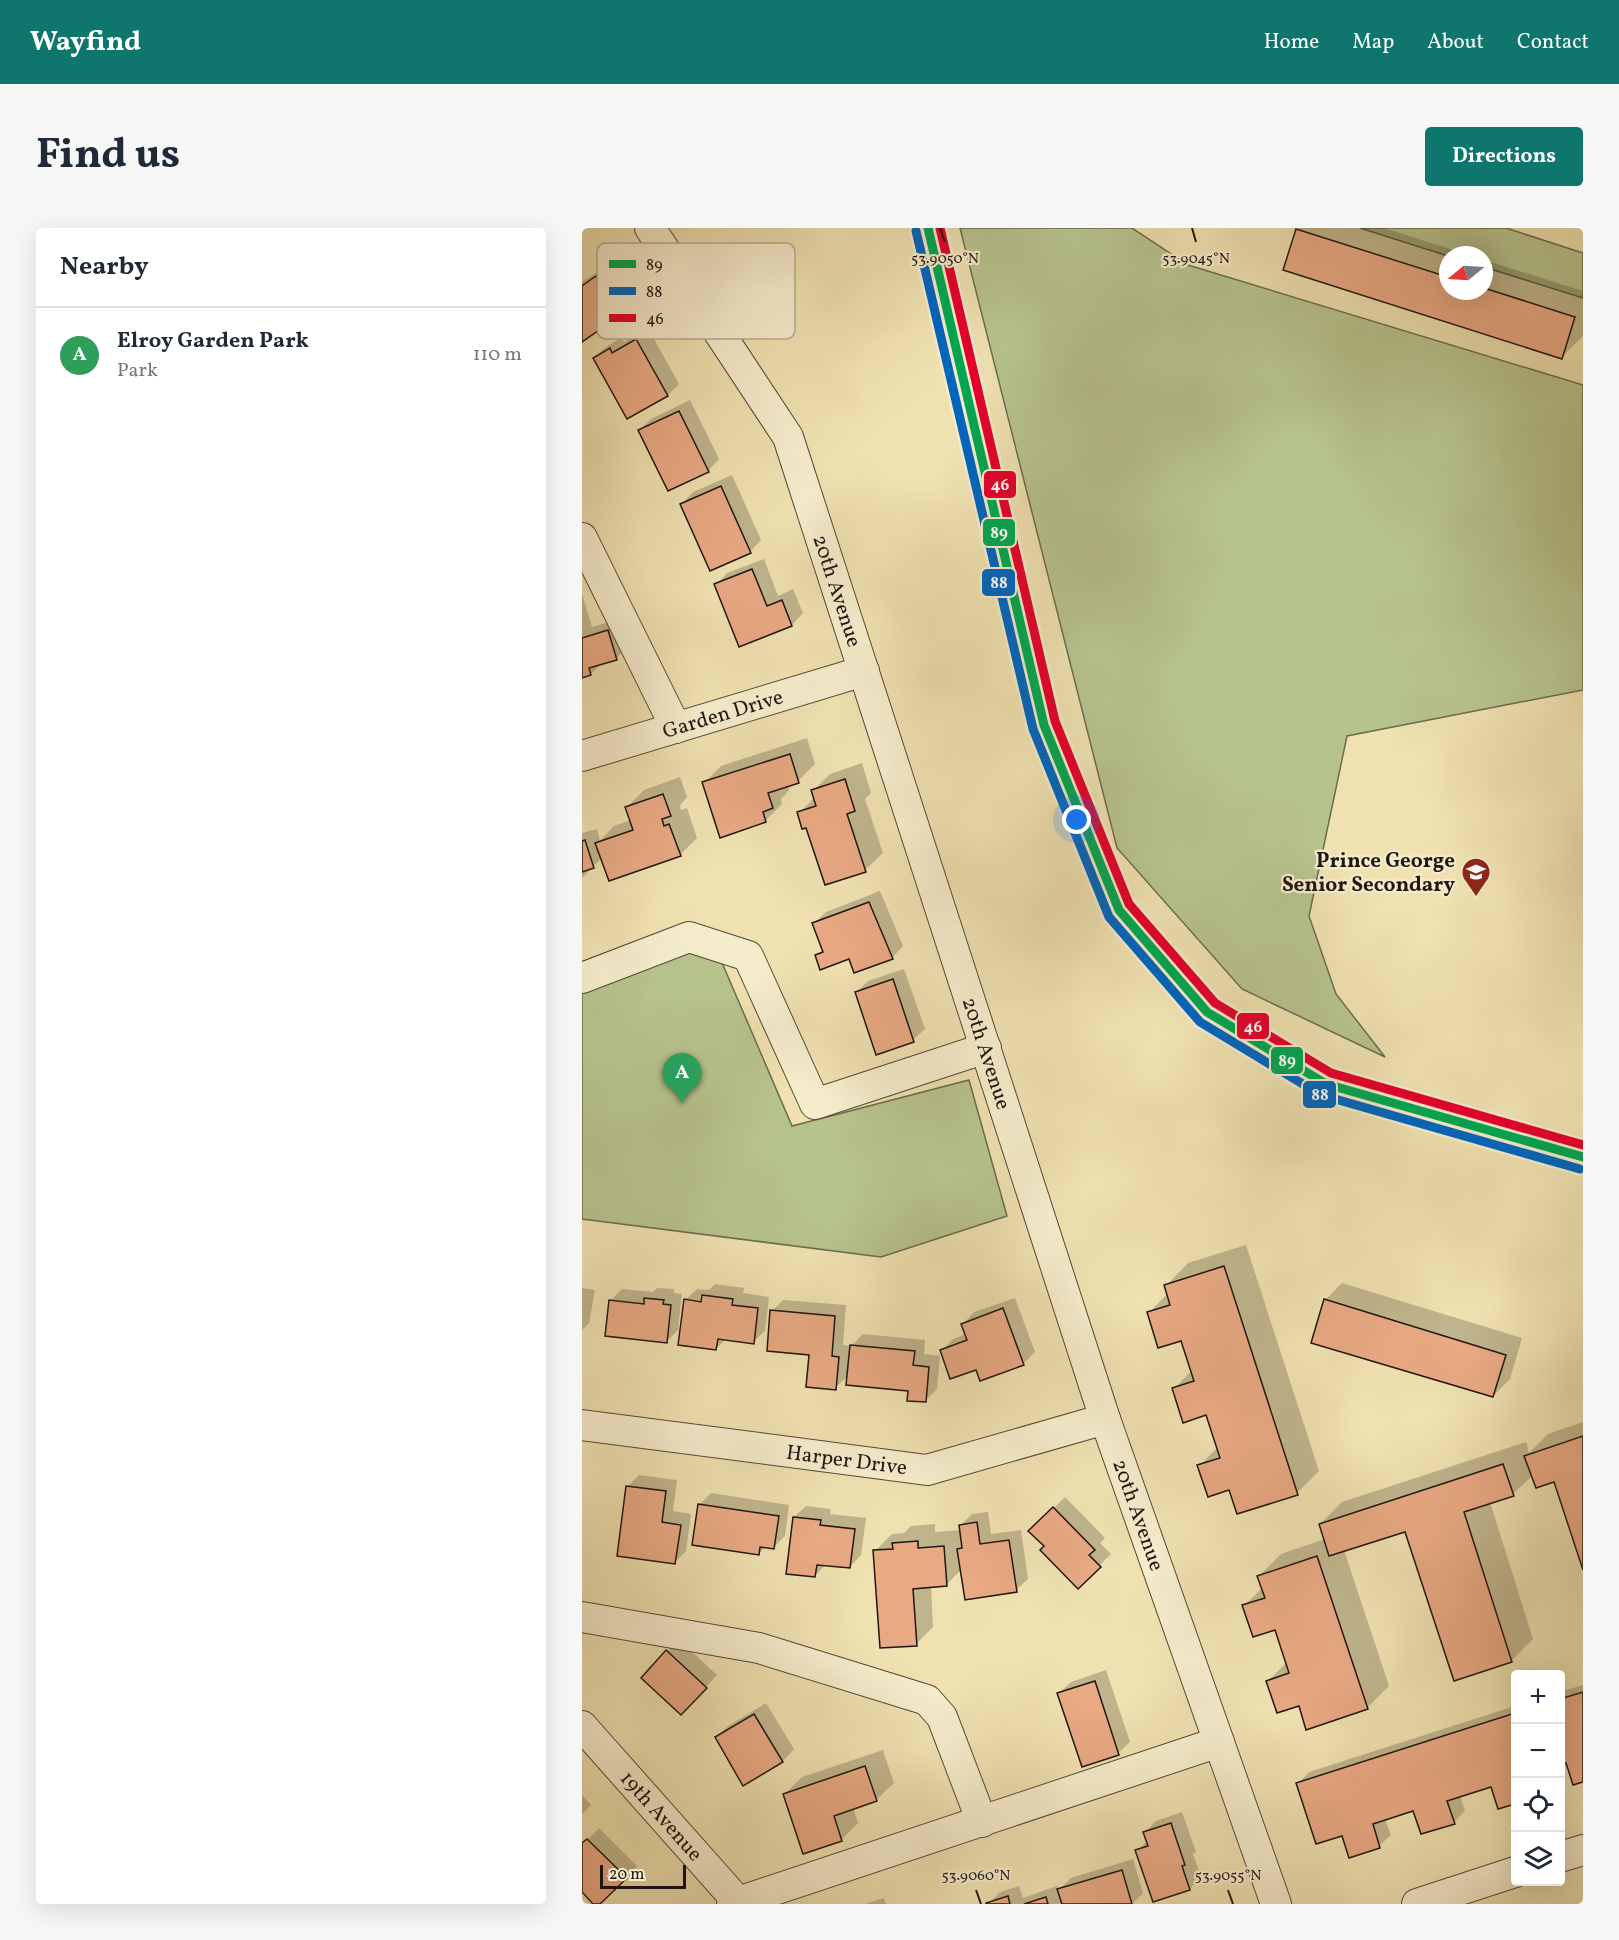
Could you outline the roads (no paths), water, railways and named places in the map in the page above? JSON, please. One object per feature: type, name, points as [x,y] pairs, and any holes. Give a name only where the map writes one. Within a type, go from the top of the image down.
[{"type":"street","name":"20th Avenue","points":[[650,228],[660,243]]},
{"type":"street","points":[[928,228],[1044,725],[1119,909],[1207,1012],[1326,1084],[1583,1157]]},
{"type":"street","name":"20th Avenue","points":[[723,339],[788,437],[1105,1419],[1276,1904]]},
{"type":"street","points":[[582,538],[676,728]]},
{"type":"street","name":"Garden Drive","points":[[582,756],[864,671]]},
{"type":"street","points":[[582,978],[689,938],[748,956],[815,1104],[986,1048]]},
{"type":"street","name":"Harper Drive","points":[[582,1425],[927,1470],[1105,1419]]},
{"type":"street","points":[[582,1617],[759,1648],[927,1700],[942,1717],[982,1822]]},
{"type":"street","name":"19th Avenue","points":[[582,1726],[737,1903]]},
{"type":"street","points":[[737,1903],[1219,1743]]},
{"type":"street","points":[[1565,1855],[1583,1850]]},
{"type":"street","points":[[1417,1904],[1511,1873]]},
{"type":"place","name":"Prince George Senior Secondary","points":[[1476,898]]},
{"type":"place","name":"Elroy Garden Park","points":[[682,1103]]}]
